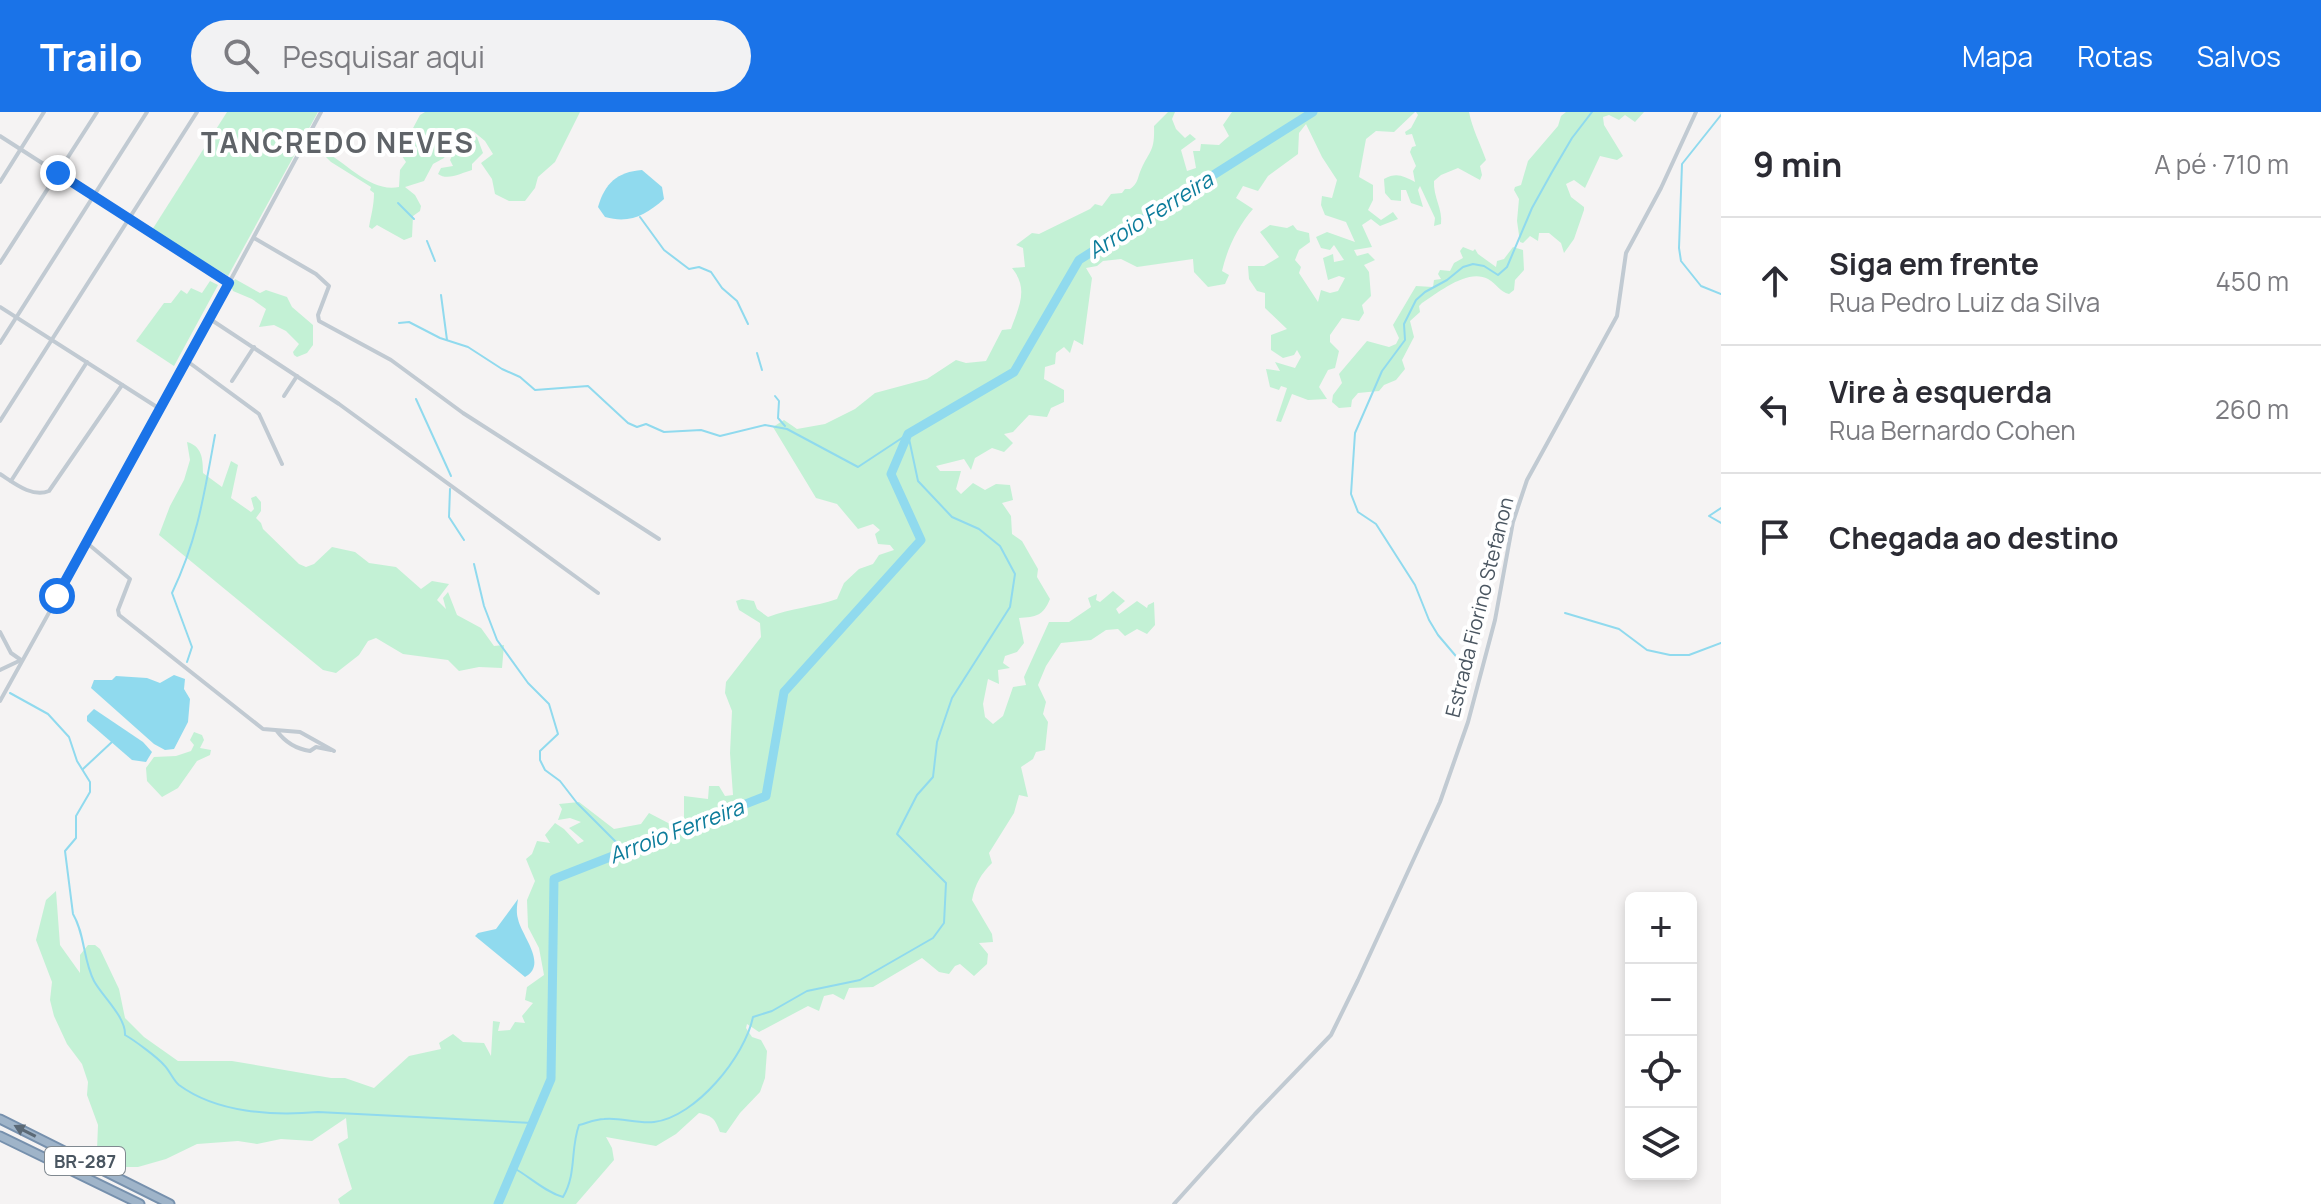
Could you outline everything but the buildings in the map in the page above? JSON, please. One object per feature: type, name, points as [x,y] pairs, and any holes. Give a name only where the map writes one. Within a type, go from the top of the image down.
[{"type":"highway","name":"BR-287","points":[[0,1119],[170,1204]]},
{"type":"highway","name":"BR-287","points":[[0,1136],[140,1204]]},
{"type":"street","points":[[0,182],[44,112]]},
{"type":"street","points":[[0,263],[97,112]]},
{"type":"street","points":[[0,343],[147,112]]},
{"type":"street","points":[[0,421],[197,112]]},
{"type":"street","points":[[0,701],[321,112]]},
{"type":"street","name":"Estrada Fiorino Stefanon","points":[[1174,1204],[1331,1035],[1358,980],[1440,802],[1468,722],[1495,620],[1513,522],[1527,480],[1617,316],[1626,253],[1661,188],[1696,112]]},
{"type":"street","points":[[0,136],[229,283]]},
{"type":"street","points":[[254,238],[316,274],[329,286],[318,315],[319,321],[391,360],[463,413],[659,539]]},
{"type":"street","points":[[0,307],[160,409]]},
{"type":"street","points":[[210,319],[297,376],[598,593]]},
{"type":"street","points":[[232,381],[254,347]]},
{"type":"street","points":[[187,361],[259,414],[282,464]]},
{"type":"street","points":[[11,481],[87,362]]},
{"type":"street","points":[[284,396],[297,376]]},
{"type":"street","points":[[0,474],[41,494],[49,491],[122,385]]},
{"type":"street","points":[[87,543],[130,579],[118,610],[119,615],[263,729],[300,732],[334,751],[316,747],[310,751],[303,750],[292,745],[277,731]]},
{"type":"street","points":[[0,632],[11,653],[21,660]]},
{"type":"street","points":[[0,670],[21,660]]},
{"type":"green space","points":[[227,112],[318,112],[228,276],[152,230]]},
{"type":"green space","points":[[425,112],[580,112],[555,162],[538,177],[535,188],[525,201],[509,201],[495,194],[492,179],[481,163],[493,154],[485,141],[473,131],[464,145],[470,147],[474,136],[477,137],[483,153],[472,164],[472,170],[450,177],[438,174],[441,168],[453,166],[450,160],[457,146],[453,144],[444,158],[433,164],[424,181],[405,187],[415,195],[421,206],[413,216],[412,237],[404,240],[377,225],[372,229],[369,227],[374,198],[371,187],[331,162],[322,150],[369,181],[389,188],[399,187],[400,170],[406,162],[396,147],[399,139],[412,130]]},
{"type":"green space","points":[[1168,112],[1175,112],[1172,119],[1185,138],[1190,134],[1196,139],[1181,150],[1187,171],[1196,168],[1193,151],[1200,151],[1201,144],[1219,145],[1229,136],[1223,125],[1232,112],[1415,112],[1394,132],[1376,131],[1366,139],[1359,177],[1373,185],[1373,200],[1368,210],[1381,220],[1393,212],[1398,219],[1380,226],[1371,219],[1362,225],[1372,247],[1354,250],[1357,256],[1368,253],[1375,260],[1364,265],[1369,272],[1371,296],[1362,305],[1364,313],[1359,321],[1342,318],[1330,335],[1330,342],[1339,351],[1335,368],[1328,370],[1319,387],[1327,399],[1308,400],[1292,394],[1281,422],[1276,421],[1287,388],[1281,386],[1279,390],[1270,387],[1266,369],[1280,371],[1275,362],[1295,368],[1301,357],[1297,350],[1294,355],[1283,358],[1271,350],[1271,335],[1287,329],[1265,308],[1265,293],[1257,291],[1249,279],[1248,266],[1264,266],[1279,257],[1260,232],[1270,225],[1287,228],[1293,225],[1297,230],[1309,233],[1310,242],[1299,250],[1295,260],[1301,267],[1299,273],[1318,302],[1321,290],[1330,293],[1338,291],[1345,278],[1339,276],[1328,280],[1323,258],[1333,254],[1334,262],[1344,260],[1334,245],[1330,250],[1321,248],[1316,237],[1327,232],[1355,242],[1346,222],[1325,215],[1322,196],[1332,198],[1337,180],[1306,124],[1299,133],[1298,154],[1268,176],[1258,191],[1243,186],[1236,198],[1253,209],[1238,230],[1227,254],[1222,271],[1229,275],[1225,284],[1208,287],[1194,272],[1193,259],[1137,267],[1121,259],[1103,261],[1086,268],[1092,278],[1083,345],[1074,340],[1070,353],[1064,347],[1056,353],[1055,364],[1045,367],[1044,379],[1064,390],[1064,402],[1051,408],[1047,417],[1029,415],[1013,432],[1004,434],[1013,443],[1004,452],[992,448],[975,458],[971,470],[964,459],[936,466],[940,471],[961,471],[956,489],[961,494],[973,483],[985,490],[996,484],[1010,485],[1013,500],[1002,503],[1011,516],[1012,534],[1022,541],[1050,599],[1038,614],[1019,618],[1024,643],[1017,652],[1005,656],[1003,663],[1010,668],[998,670],[999,684],[988,679],[983,704],[985,717],[993,724],[1003,716],[1013,687],[1026,685],[1024,677],[1049,622],[1069,622],[1091,607],[1088,598],[1097,594],[1096,600],[1100,602],[1113,591],[1125,601],[1116,609],[1119,614],[1137,601],[1147,608],[1154,602],[1155,625],[1147,634],[1137,629],[1125,636],[1118,629],[1106,630],[1091,640],[1061,643],[1046,666],[1038,685],[1046,702],[1043,714],[1048,722],[1045,750],[1036,752],[1033,759],[1021,767],[1028,797],[1019,795],[1014,813],[989,853],[992,863],[979,880],[972,900],[992,934],[993,942],[979,943],[988,954],[987,964],[974,976],[960,964],[949,974],[939,972],[922,958],[873,987],[849,988],[844,1000],[833,994],[824,996],[819,1011],[808,1006],[759,1032],[747,1024],[752,1037],[761,1040],[767,1051],[765,1078],[760,1092],[726,1133],[720,1132],[710,1117],[699,1113],[676,1134],[656,1146],[606,1137],[614,1160],[576,1204],[340,1204],[338,1199],[352,1189],[338,1144],[348,1138],[346,1118],[312,1141],[281,1139],[257,1144],[238,1141],[197,1144],[166,1159],[138,1167],[116,1167],[97,1150],[98,1125],[87,1095],[88,1082],[82,1064],[67,1044],[54,1016],[50,1000],[52,982],[36,940],[46,900],[56,891],[60,945],[80,973],[80,955],[88,945],[95,945],[100,949],[119,989],[125,1018],[144,1037],[178,1061],[232,1061],[345,1078],[374,1088],[409,1056],[441,1049],[439,1043],[453,1034],[463,1042],[484,1043],[491,1056],[493,1021],[500,1022],[498,1031],[510,1030],[515,1022],[525,1023],[522,1016],[533,1003],[525,1000],[527,987],[544,975],[539,948],[528,927],[527,900],[535,881],[526,859],[532,854],[537,841],[550,843],[545,835],[555,823],[578,844],[584,841],[569,828],[581,822],[570,818],[558,820],[562,809],[559,804],[579,802],[614,829],[641,824],[649,813],[672,825],[684,818],[684,796],[708,799],[709,786],[719,786],[725,796],[733,795],[730,753],[732,711],[725,693],[726,682],[761,637],[760,623],[739,610],[736,601],[754,601],[757,609],[768,617],[837,599],[844,583],[859,569],[873,564],[879,555],[894,550],[890,545],[878,544],[875,534],[880,530],[873,524],[858,529],[837,504],[816,498],[773,427],[784,420],[797,429],[825,424],[855,409],[875,393],[927,379],[956,360],[966,363],[986,361],[1002,330],[1011,329],[1019,305],[1020,283],[1012,268],[1025,267],[1023,248],[1016,245],[1032,233],[1039,234],[1095,204],[1102,206],[1111,194],[1133,187],[1152,147],[1154,126]]},
{"type":"green space","points":[[1416,112],[1469,112],[1486,160],[1480,166],[1480,180],[1458,168],[1434,181],[1441,224],[1434,226],[1435,218],[1420,186],[1418,190],[1423,207],[1411,203],[1406,190],[1401,190],[1401,201],[1391,200],[1385,193],[1384,179],[1389,177],[1400,176],[1415,182],[1413,171],[1416,166],[1410,152],[1416,146],[1412,134],[1406,135],[1405,132],[1411,128],[1418,115]]},
{"type":"green space","points":[[1566,112],[1644,112],[1635,122],[1625,115],[1619,120],[1609,115],[1603,117],[1604,125],[1623,156],[1617,160],[1600,156],[1585,188],[1574,180],[1566,184],[1571,197],[1584,210],[1574,239],[1564,253],[1561,243],[1549,233],[1539,233],[1538,241],[1530,236],[1523,243],[1520,242],[1517,221],[1519,199],[1514,190],[1521,185],[1528,161]]},
{"type":"green space","points":[[1463,247],[1475,249],[1496,267],[1497,261],[1504,259],[1513,247],[1523,250],[1524,270],[1515,280],[1514,290],[1509,294],[1488,279],[1472,277],[1454,283],[1422,303],[1420,312],[1410,321],[1414,337],[1402,360],[1405,369],[1396,380],[1379,391],[1358,393],[1351,407],[1339,408],[1332,402],[1342,383],[1339,374],[1367,341],[1389,347],[1396,344],[1399,338],[1393,325],[1416,286],[1433,287],[1434,280],[1441,279],[1438,274],[1440,270],[1450,271],[1454,263],[1463,258],[1460,251]]},
{"type":"green space","points":[[235,279],[260,293],[266,290],[287,297],[292,307],[313,325],[313,345],[307,353],[297,357],[294,355],[299,344],[286,331],[274,325],[259,327],[266,309],[233,291],[231,286]]},
{"type":"green space","points":[[210,281],[218,285],[174,366],[136,341],[164,303],[171,303],[181,290],[187,294],[191,288],[202,293]]},
{"type":"green space","points":[[187,442],[199,450],[203,473],[222,487],[231,461],[238,465],[231,498],[251,512],[254,509],[251,498],[256,496],[261,502],[261,511],[256,518],[299,564],[306,567],[314,564],[332,547],[355,552],[369,563],[396,567],[421,589],[432,581],[449,584],[437,600],[446,609],[443,598],[448,592],[457,615],[481,628],[494,646],[504,645],[502,668],[479,667],[459,671],[448,660],[403,654],[376,638],[368,641],[359,655],[336,673],[323,670],[159,535],[184,480],[190,460]]},
{"type":"green space","points":[[194,732],[202,735],[204,740],[200,748],[211,750],[210,755],[197,761],[178,788],[162,797],[147,781],[146,768],[154,757],[176,756],[191,751],[194,745],[190,740]]},
{"type":"water","points":[[642,170],[662,187],[664,199],[637,217],[605,217],[598,207],[608,185],[619,176]]},
{"type":"water","points":[[174,675],[185,679],[184,689],[190,699],[188,722],[174,749],[165,750],[154,744],[91,688],[94,680],[112,680],[116,676],[147,678],[160,683]]},
{"type":"water","points":[[94,709],[143,742],[152,752],[146,762],[132,760],[87,721],[87,716]]},
{"type":"water","points":[[518,899],[518,919],[534,958],[531,972],[525,977],[475,936],[496,929]]},
{"type":"waterway","name":"Arroio Ferreira","points":[[498,1204],[551,1079],[554,879],[766,796],[784,692],[921,540],[891,474],[908,434],[1014,372],[1079,260],[1313,112]]},
{"type":"waterway","points":[[1466,668],[1438,635],[1415,585],[1376,524],[1358,512],[1351,494],[1355,433],[1382,371],[1405,340],[1404,324],[1416,300],[1463,267],[1473,264],[1484,266],[1498,275],[1507,267],[1532,208],[1572,138],[1592,112]]},
{"type":"waterway","points":[[1721,115],[1682,164],[1679,248],[1681,261],[1701,286],[1721,294]]},
{"type":"waterway","points":[[398,203],[414,219]]},
{"type":"waterway","points":[[640,217],[664,250],[689,269],[699,267],[711,272],[722,288],[737,301],[748,324]]},
{"type":"waterway","points":[[427,241],[435,261]]},
{"type":"waterway","points":[[441,295],[447,340]]},
{"type":"waterway","name":"Arroio Ferreira","points":[[399,323],[409,322],[440,338],[468,347],[520,377],[535,390],[588,386],[628,423],[637,427],[646,424],[664,432],[701,430],[720,436],[765,425],[787,429],[858,467],[908,434],[918,481],[952,517],[979,529],[1000,546],[1015,574],[1010,607],[952,698],[937,742],[933,777],[917,795],[897,834],[946,883],[944,923],[933,938],[860,980],[807,991],[772,1011],[753,1017],[740,1049],[716,1082],[702,1097],[670,1118],[654,1122],[601,1119],[579,1125],[570,1179],[563,1197],[514,1168]]},
{"type":"waterway","points":[[757,353],[762,370]]},
{"type":"waterway","points":[[775,396],[779,401],[778,418],[785,426]]},
{"type":"waterway","points":[[416,399],[451,476]]},
{"type":"waterway","points":[[187,662],[192,647],[172,593],[194,535],[215,435]]},
{"type":"waterway","points":[[450,489],[449,517],[464,540]]},
{"type":"waterway","points":[[1721,508],[1709,516],[1721,523]]},
{"type":"waterway","points":[[474,564],[484,606],[497,640],[528,683],[549,704],[558,734],[540,751],[545,770],[560,781],[577,803],[626,852]]},
{"type":"waterway","points":[[1565,613],[1619,629],[1647,650],[1670,655],[1689,655],[1721,643]]},
{"type":"waterway","points":[[10,693],[48,714],[69,737],[77,761],[90,782],[90,792],[76,816],[76,838],[65,851],[73,914],[94,981],[122,1021],[125,1035],[161,1062],[179,1085],[210,1102],[264,1113],[318,1112],[532,1123]]},
{"type":"waterway","points":[[83,769],[113,741]]},
{"type":"district","name":"TANCREDO NEVES","points":[[338,142]]},
{"type":"route","points":[[57,596],[229,283],[58,173]]}]
